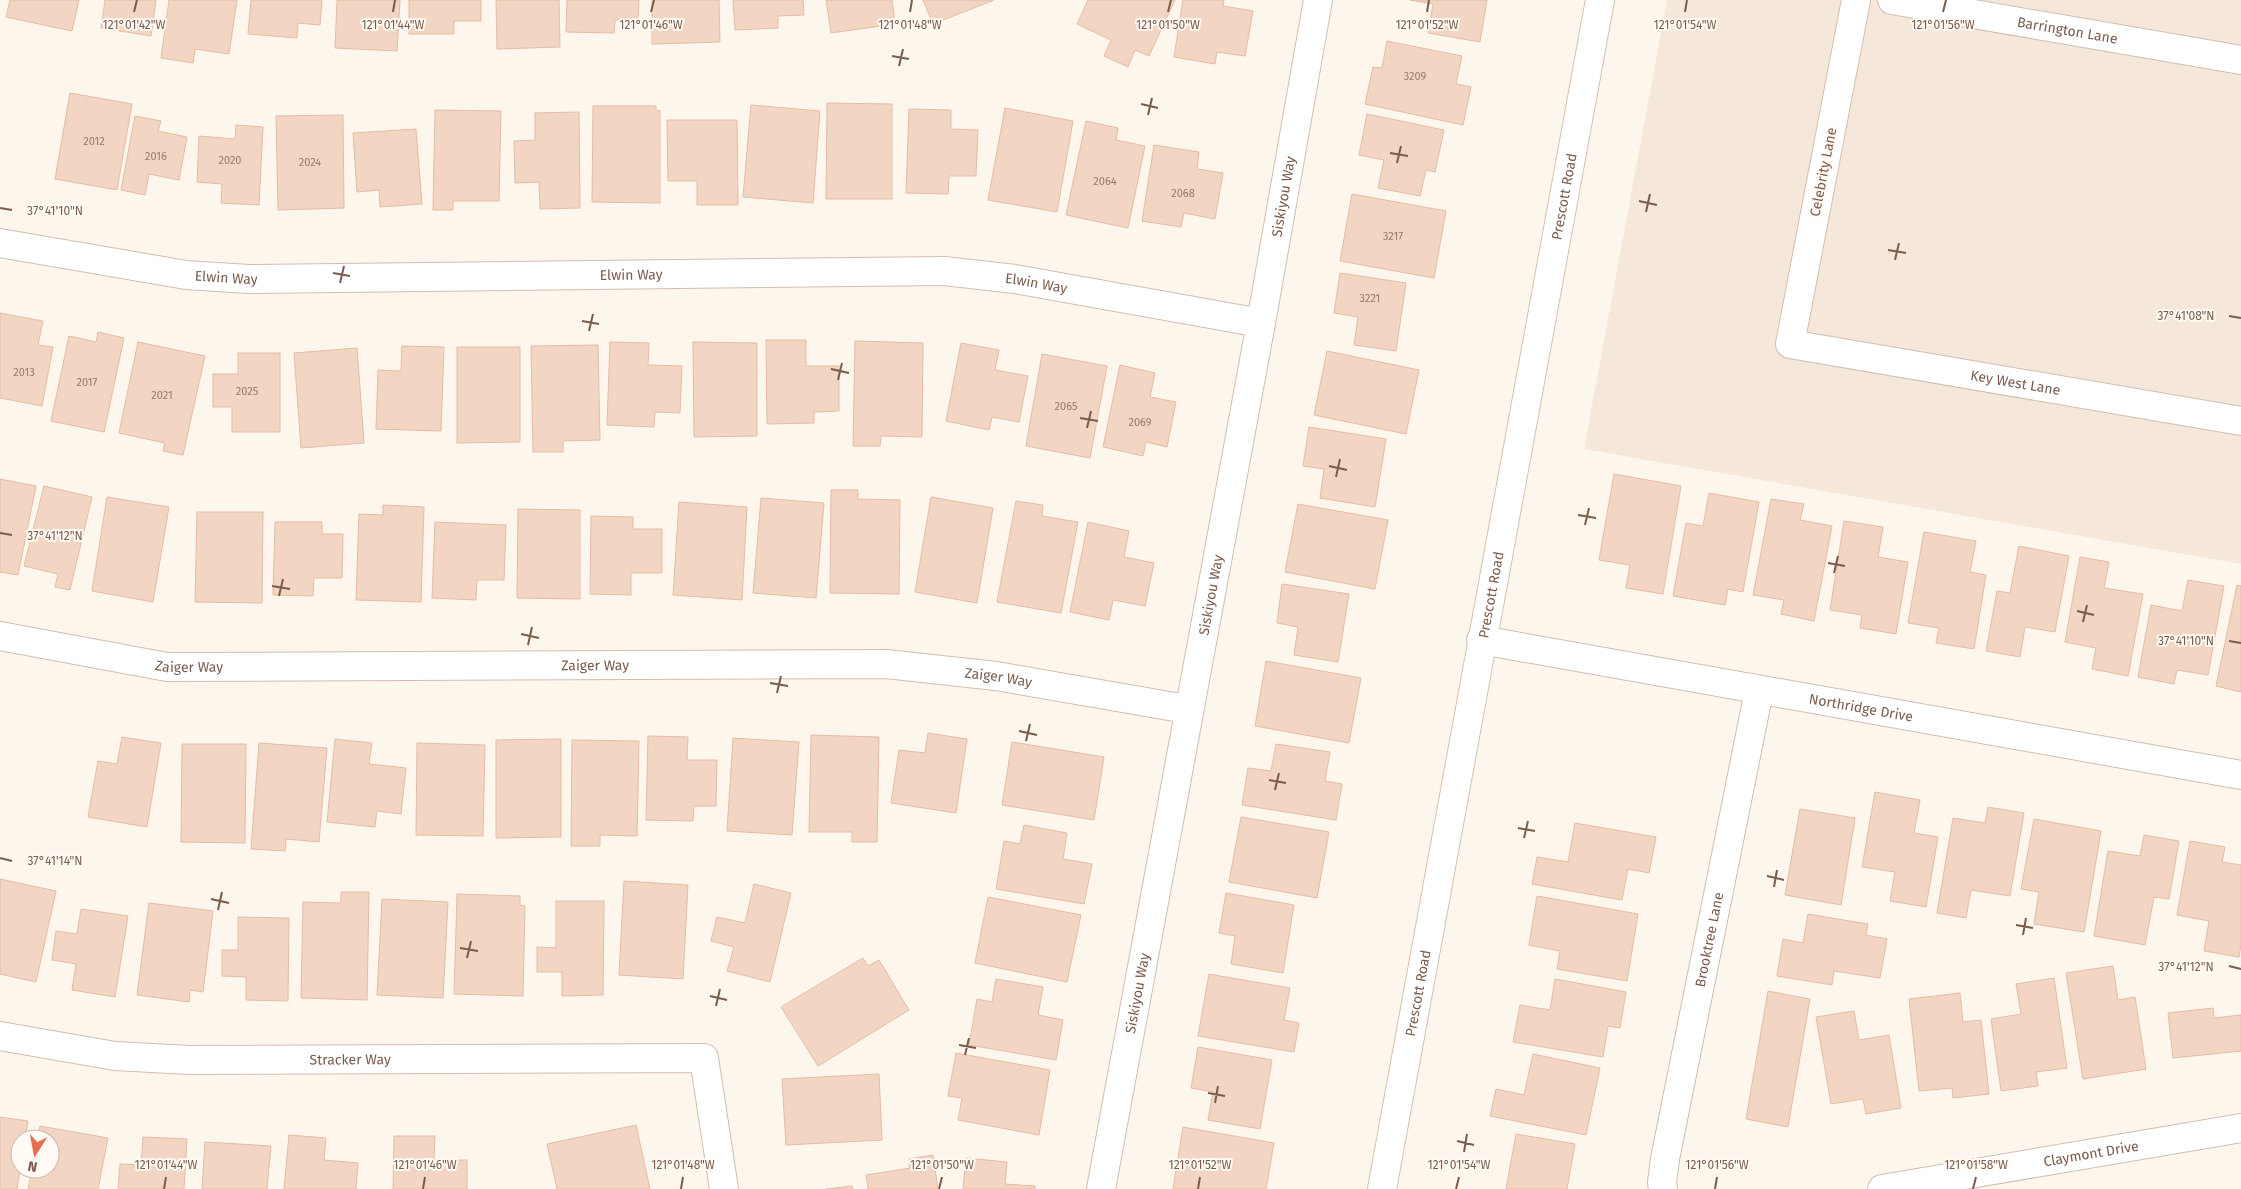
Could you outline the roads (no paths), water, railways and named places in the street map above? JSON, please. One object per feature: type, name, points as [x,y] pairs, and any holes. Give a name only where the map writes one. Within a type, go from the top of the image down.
[{"type":"street","name":"Siskiyou Way","points":[[1101,1189],[1189,707],[1262,323],[1318,0]]},
{"type":"street","name":"Prescott Road","points":[[1382,1189],[1481,640],[1600,0]]},
{"type":"street","name":"Celebrity Lane","points":[[1790,344],[1856,0]]},
{"type":"street","name":"Barrington Lane","points":[[1892,0],[2241,60]]},
{"type":"street","name":"Elwin Way","points":[[0,243],[186,275],[250,278],[944,271],[1015,279],[1262,323]]},
{"type":"street","name":"Key West Lane","points":[[1790,344],[2241,421]]},
{"type":"street","name":"Zaiger Way","points":[[0,636],[166,667],[886,664],[996,676],[1175,707],[1189,707]]},
{"type":"street","name":"Northridge Drive","points":[[1481,640],[1759,691],[2241,775]]},
{"type":"street","name":"Brooktree Lane","points":[[1664,1189],[1662,1182],[1666,1150],[1759,691]]},
{"type":"street","name":"Stracker Way","points":[[0,1036],[116,1056],[189,1060],[704,1058],[724,1189]]},
{"type":"street","name":"Claymont Drive","points":[[1882,1189],[2241,1128]]}]
